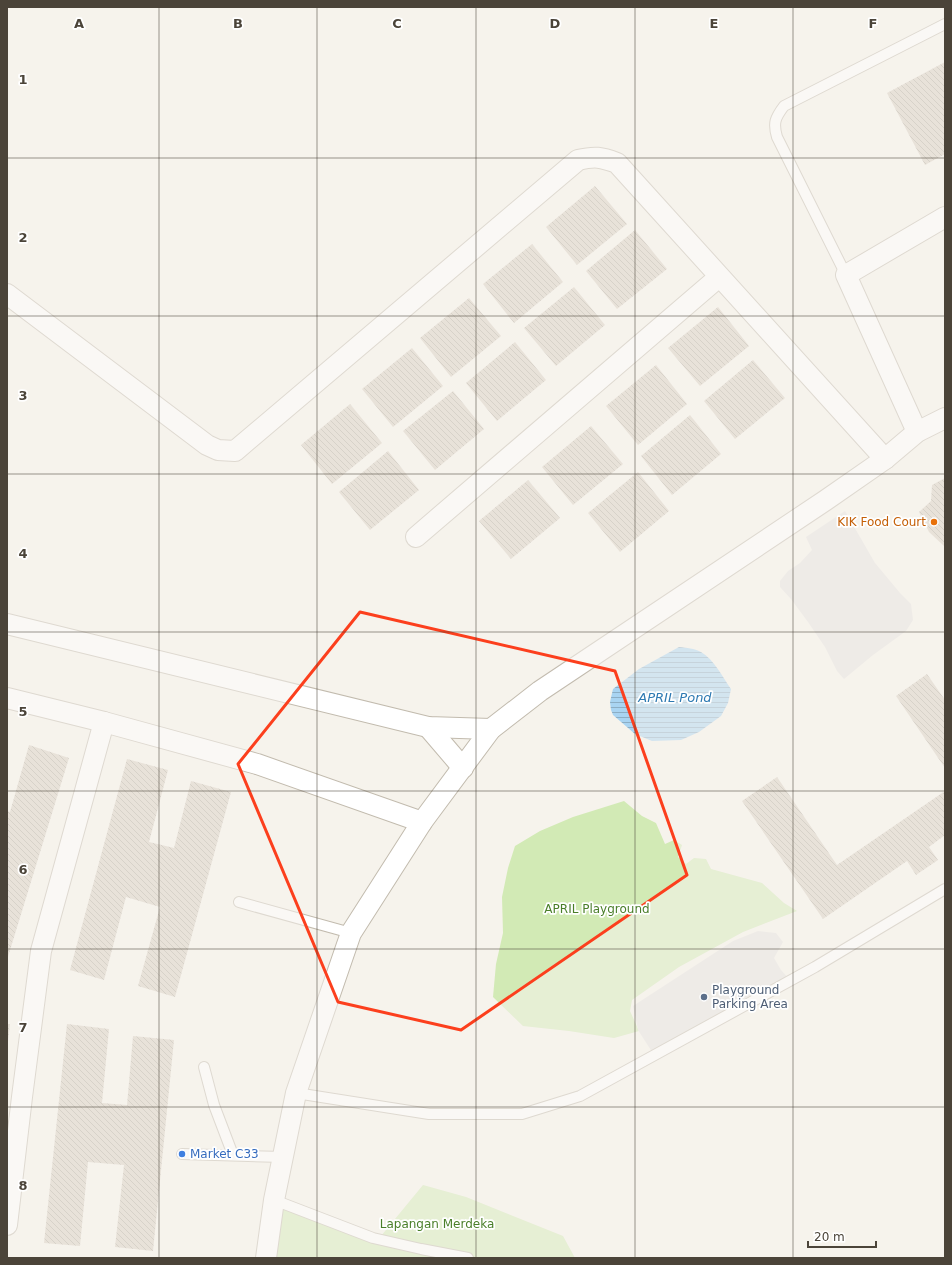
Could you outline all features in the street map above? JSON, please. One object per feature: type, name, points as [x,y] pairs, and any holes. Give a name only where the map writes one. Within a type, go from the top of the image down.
[{"type":"street","points":[[7,294],[207,445],[218,450],[231,451],[235,450],[578,160],[593,157],[608,159],[617,163],[885,459]]},
{"type":"street","points":[[917,432],[846,275],[945,217]]},
{"type":"street","points":[[416,537],[719,277]]},
{"type":"street","points":[[266,1258],[274,1200],[296,1093],[351,933],[422,822],[491,729],[540,692],[885,459],[917,432],[945,418]]},
{"type":"street","points":[[7,624],[428,726],[491,729]]},
{"type":"street","points":[[7,698],[104,722],[257,764],[422,822]]},
{"type":"street","points":[[7,1225],[41,951],[104,722]]},
{"type":"street","points":[[428,726],[463,768]]},
{"type":"lane","points":[[846,275],[777,137],[774,127],[778,114],[784,106],[945,24]]},
{"type":"lane","points":[[296,1093],[429,1114],[522,1114],[580,1096],[808,970],[945,889]]},
{"type":"lane","points":[[239,902],[351,933]]},
{"type":"lane","points":[[204,1067],[214,1105],[233,1155]]},
{"type":"lane","points":[[182,1154],[284,1157]]},
{"type":"lane","points":[[274,1200],[373,1238],[421,1253],[468,1258]]},
{"type":"highlighted area","points":[[360,612],[615,671],[687,875],[461,1030],[338,1002],[238,764]]},
{"type":"green space","name":"APRIL Playground","points":[[624,801],[642,816],[656,823],[665,844],[674,840],[682,845],[678,857],[686,864],[694,858],[706,859],[711,869],[762,883],[784,903],[797,911],[743,932],[679,967],[632,1000],[630,1011],[639,1031],[614,1038],[523,1026],[493,997],[496,964],[503,933],[502,897],[508,868],[515,846],[540,831],[573,817]]},
{"type":"green space","name":"Lapangan Merdeka","points":[[423,1185],[466,1197],[563,1236],[575,1258],[270,1258],[275,1205],[381,1236]]},
{"type":"shaded area","points":[[845,511],[875,563],[911,604],[913,620],[906,631],[873,655],[844,679],[837,671],[825,647],[808,622],[780,587],[780,581],[788,571],[800,563],[812,550],[806,537]]},
{"type":"shaded area","name":"Playground Parking Area","points":[[758,931],[776,933],[783,942],[774,958],[781,970],[790,980],[654,1055],[638,1030],[633,1006],[733,941]]},
{"type":"water","name":"APRIL Pond","points":[[679,647],[690,648],[698,651],[710,659],[731,689],[728,703],[721,716],[699,732],[681,740],[652,741],[635,734],[613,715],[610,702],[613,689],[639,669]]},
{"type":"building","points":[[945,62],[945,154],[925,165],[887,93]]},
{"type":"building","points":[[595,186],[627,224],[577,265],[546,227]]},
{"type":"building","points":[[635,230],[667,269],[617,309],[586,271]]},
{"type":"building","points":[[532,244],[563,282],[514,323],[483,284]]},
{"type":"building","points":[[574,287],[605,325],[556,366],[524,328]]},
{"type":"building","points":[[469,298],[501,336],[451,377],[420,338]]},
{"type":"building","points":[[718,307],[749,346],[700,386],[668,348]]},
{"type":"building","points":[[515,342],[546,380],[497,421],[466,383]]},
{"type":"building","points":[[412,348],[443,386],[393,427],[362,389]]},
{"type":"building","points":[[753,360],[785,398],[735,439],[704,401]]},
{"type":"building","points":[[656,365],[687,404],[638,445],[606,406]]},
{"type":"building","points":[[453,391],[484,429],[435,470],[403,431]]},
{"type":"building","points":[[350,404],[382,443],[332,484],[301,445]]},
{"type":"building","points":[[690,415],[721,454],[672,495],[641,456]]},
{"type":"building","points":[[591,426],[623,464],[573,505],[542,467]]},
{"type":"building","points":[[388,451],[419,490],[370,530],[339,492]]},
{"type":"building","points":[[638,472],[669,511],[620,552],[588,513]]},
{"type":"building","name":"KIK Food Court","points":[[945,478],[945,547],[929,532],[919,512],[931,501],[932,485]]},
{"type":"building","points":[[528,480],[560,518],[511,559],[479,521]]},
{"type":"building","points":[[927,674],[945,700],[945,768],[896,696]]},
{"type":"building","points":[[29,745],[69,758],[7,960],[7,811],[10,812]]},
{"type":"building","points":[[127,759],[168,770],[149,842],[174,848],[191,781],[231,792],[175,997],[138,986],[160,907],[126,897],[104,980],[70,970]]},
{"type":"building","points":[[777,777],[837,865],[945,791],[945,835],[929,847],[938,860],[916,875],[907,861],[823,919],[742,801]]},
{"type":"building","points":[[7,1024],[10,1024],[8,1041],[7,1041]]},
{"type":"building","points":[[67,1024],[109,1029],[102,1103],[127,1105],[133,1036],[174,1040],[153,1251],[115,1247],[124,1165],[88,1162],[80,1246],[44,1243]]},
{"type":"place","name":"KIK Food Court","points":[[934,522]]},
{"type":"place","name":"Playground Parking Area","points":[[704,997]]},
{"type":"place","name":"Market C33","points":[[182,1154]]}]
